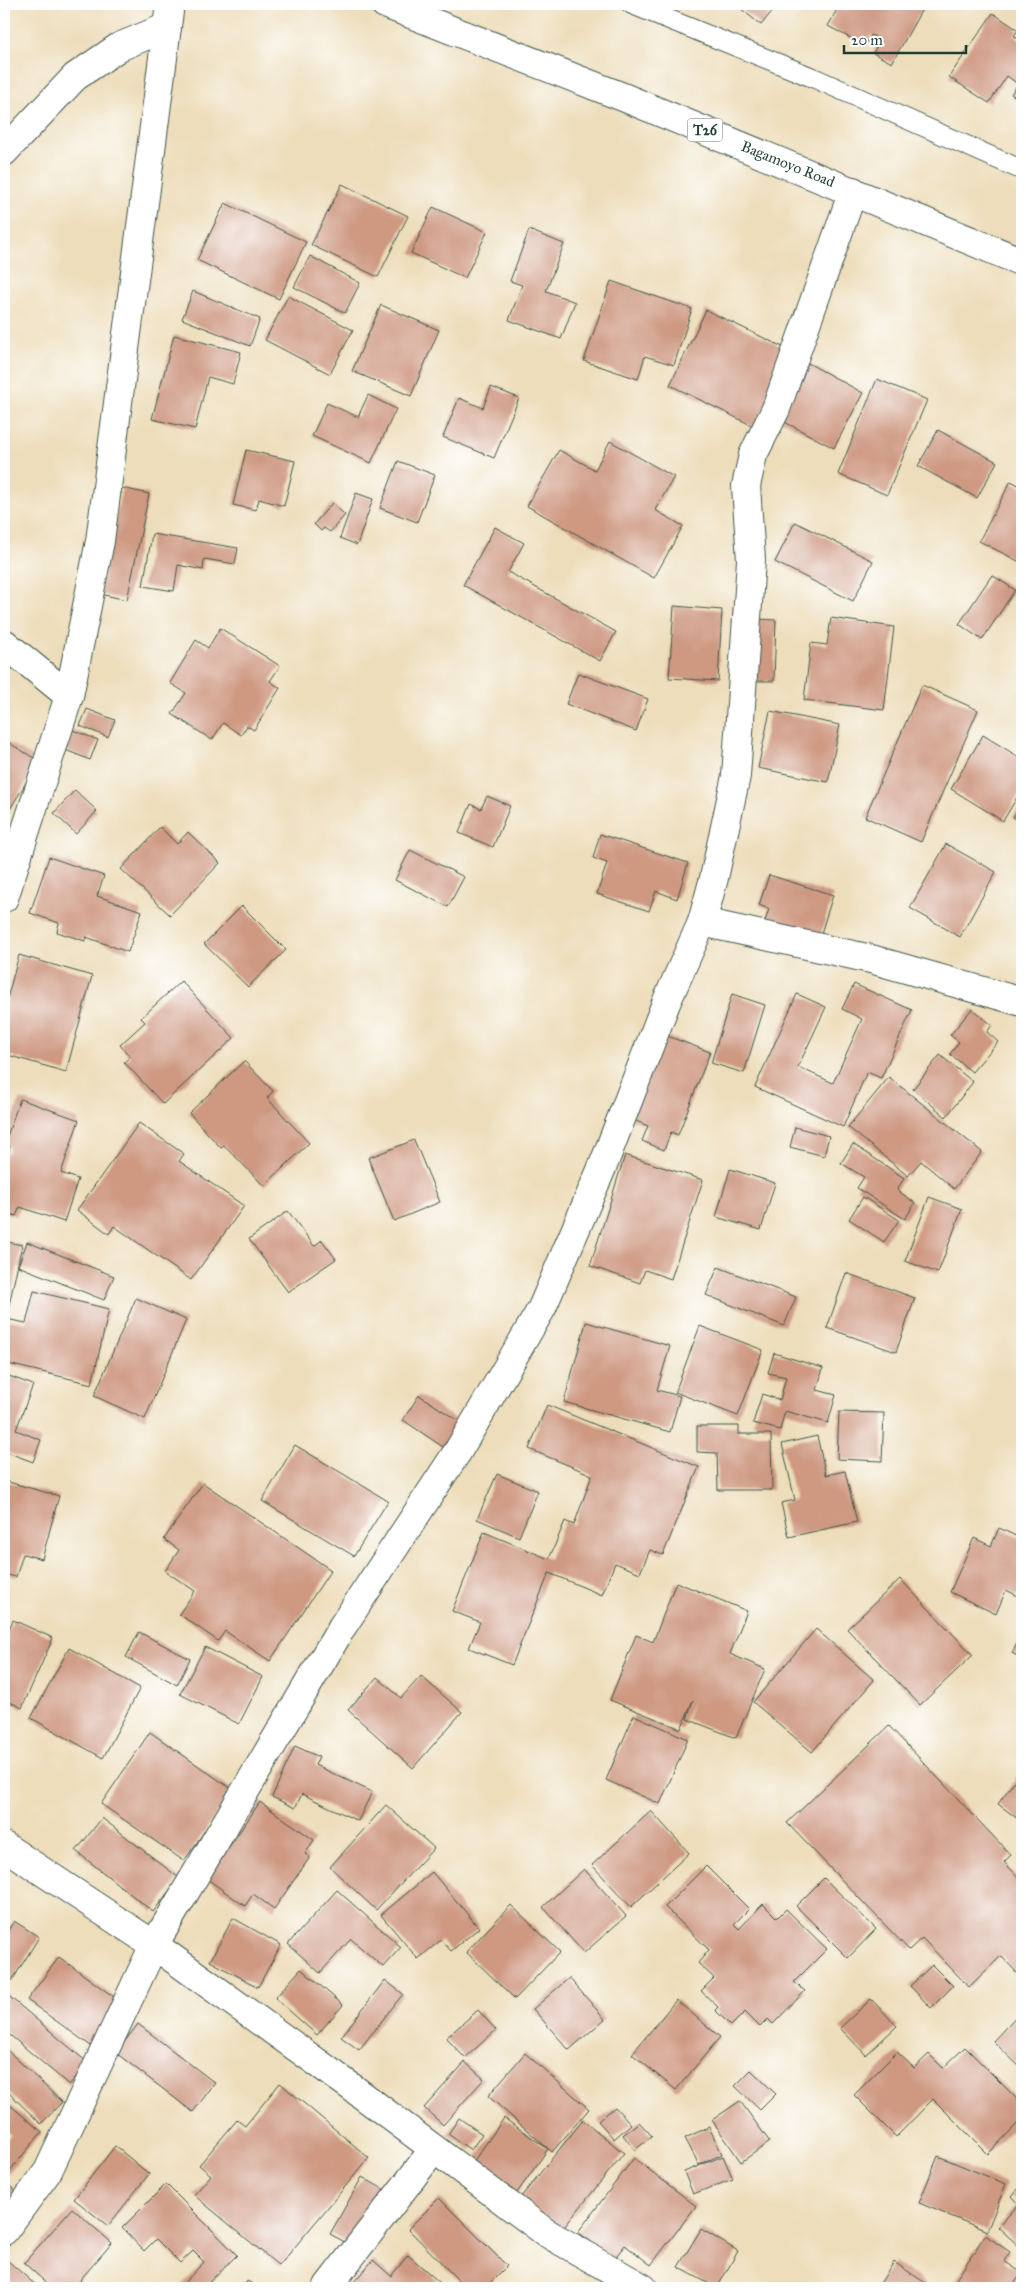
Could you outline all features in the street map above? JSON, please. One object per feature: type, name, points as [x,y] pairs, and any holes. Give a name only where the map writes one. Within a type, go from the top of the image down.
[{"type":"main road","name":"Bagamoyo Road","points":[[385,4],[853,191],[1022,262]]},
{"type":"main road","points":[[4,152],[75,77],[169,15]]},
{"type":"main road","points":[[4,898],[69,696],[100,541],[169,15]]},
{"type":"main road","points":[[4,2231],[48,2172],[154,1945],[342,1627],[458,1450],[542,1308],[604,1163],[666,1003],[702,922],[736,776],[751,560],[746,486],[753,455],[776,409],[853,191]]},
{"type":"main road","points":[[4,643],[69,696]]},
{"type":"main road","points":[[702,922],[871,959],[1022,1002]]},
{"type":"main road","points":[[4,1846],[154,1945],[545,2232],[643,2288]]},
{"type":"main road","points":[[328,2286],[434,2149]]},
{"type":"lane","points":[[632,4],[814,78],[1022,170]]},
{"type":"building","points":[[735,4],[778,4],[761,25]]},
{"type":"building","points":[[840,4],[925,4],[892,63],[873,53],[880,40],[871,35],[865,46],[828,26]]},
{"type":"building","points":[[993,13],[1018,30],[1014,36],[1022,41],[1022,101],[1011,94],[1018,84],[1007,76],[989,103],[949,77]]},
{"type":"building","points":[[342,184],[408,216],[378,277],[311,245]]},
{"type":"building","points":[[225,203],[306,242],[279,299],[197,260]]},
{"type":"building","points":[[433,207],[487,232],[465,278],[411,253]]},
{"type":"building","points":[[529,230],[564,244],[546,291],[575,302],[561,339],[509,320],[522,285],[510,281]]},
{"type":"building","points":[[310,256],[360,283],[345,313],[294,287]]},
{"type":"building","points":[[611,281],[692,309],[674,365],[645,356],[638,379],[584,361]]},
{"type":"building","points":[[193,291],[260,319],[250,346],[182,319]]},
{"type":"building","points":[[288,296],[353,330],[330,374],[265,340]]},
{"type":"building","points":[[381,305],[439,330],[411,396],[352,371]]},
{"type":"building","points":[[706,310],[791,351],[755,427],[670,385]]},
{"type":"building","points":[[174,335],[241,352],[233,384],[208,377],[195,429],[152,419]]},
{"type":"building","points":[[808,363],[863,393],[834,448],[779,419]]},
{"type":"building","points":[[877,379],[927,400],[887,495],[838,474]]},
{"type":"building","points":[[491,387],[519,398],[494,458],[443,437],[459,398],[483,408]]},
{"type":"building","points":[[368,395],[396,409],[371,463],[312,436],[327,403],[358,417]]},
{"type":"building","points":[[938,430],[997,462],[977,498],[918,466]]},
{"type":"building","points":[[610,441],[674,477],[655,510],[683,526],[654,578],[527,506],[559,450],[595,470]]},
{"type":"building","points":[[246,450],[295,461],[284,506],[259,499],[256,510],[233,505]]},
{"type":"building","points":[[398,461],[435,475],[417,522],[380,508]]},
{"type":"building","points":[[1011,481],[1022,487],[1022,563],[979,541]]},
{"type":"building","points":[[122,488],[149,494],[127,600],[100,594]]},
{"type":"building","points":[[356,493],[373,499],[357,545],[340,538]]},
{"type":"building","points":[[332,503],[345,515],[330,532],[324,528],[321,531],[314,524]]},
{"type":"building","points":[[795,522],[873,561],[853,601],[775,562]]},
{"type":"building","points":[[495,527],[524,543],[508,572],[616,632],[600,661],[463,585]]},
{"type":"building","points":[[152,534],[238,548],[235,564],[204,559],[203,570],[178,565],[174,591],[143,586]]},
{"type":"building","points":[[992,575],[1015,590],[982,640],[959,624]]},
{"type":"building","points":[[674,606],[722,610],[718,681],[669,678]]},
{"type":"building","points":[[831,618],[894,627],[884,710],[804,700],[811,643],[827,645]]},
{"type":"building","points":[[756,619],[776,620],[774,681],[754,681]]},
{"type":"building","points":[[220,628],[280,666],[270,681],[280,688],[254,730],[247,726],[241,735],[223,723],[212,740],[172,714],[186,693],[170,683],[196,640],[208,648]]},
{"type":"building","points":[[578,673],[648,699],[636,731],[566,704]]},
{"type":"building","points":[[922,685],[978,710],[921,842],[865,817]]},
{"type":"building","points":[[87,709],[115,720],[108,737],[80,726]]},
{"type":"building","points":[[770,711],[840,725],[828,782],[758,768]]},
{"type":"building","points":[[70,729],[98,740],[90,760],[63,749]]},
{"type":"building","points":[[983,735],[1022,759],[1022,789],[1003,821],[951,789]]},
{"type":"building","points":[[4,740],[39,761],[4,819]]},
{"type":"building","points":[[75,790],[97,811],[76,834],[54,813]]},
{"type":"building","points":[[487,796],[510,806],[493,847],[459,833],[471,804],[481,809]]},
{"type":"building","points":[[1022,805],[1022,824],[1013,817]]},
{"type":"building","points":[[160,827],[177,844],[188,832],[220,863],[170,915],[121,869]]},
{"type":"building","points":[[600,834],[688,863],[677,899],[656,891],[649,911],[597,894],[607,863],[593,858]]},
{"type":"building","points":[[946,844],[996,872],[960,937],[910,908]]},
{"type":"building","points":[[410,850],[464,877],[448,907],[395,880]]},
{"type":"building","points":[[49,857],[104,876],[97,896],[142,911],[128,952],[86,937],[85,941],[57,932],[59,923],[30,913]]},
{"type":"building","points":[[769,875],[833,895],[818,943],[763,927],[769,909],[759,905]]},
{"type":"building","points":[[242,906],[286,950],[248,987],[204,944]]},
{"type":"building","points":[[19,955],[92,976],[66,1072],[4,1054],[4,1010]]},
{"type":"building","points":[[181,981],[234,1038],[163,1104],[124,1062],[130,1057],[120,1045],[145,1022],[141,1018]]},
{"type":"building","points":[[854,984],[912,1010],[881,1078],[867,1072],[843,1127],[755,1087],[797,994],[826,1007],[798,1067],[833,1083],[862,1019],[842,1009]]},
{"type":"building","points":[[732,994],[765,1005],[744,1073],[711,1063]]},
{"type":"building","points":[[972,1009],[992,1025],[987,1032],[998,1042],[972,1072],[950,1054],[959,1042],[950,1035]]},
{"type":"building","points":[[662,1034],[710,1052],[678,1135],[671,1132],[664,1150],[642,1141],[648,1126],[629,1118]]},
{"type":"building","points":[[940,1055],[973,1082],[946,1117],[913,1089]]},
{"type":"building","points":[[244,1061],[273,1091],[267,1098],[309,1143],[264,1186],[224,1145],[221,1148],[189,1113]]},
{"type":"building","points":[[889,1077],[982,1152],[954,1189],[921,1161],[908,1176],[848,1127]]},
{"type":"building","points":[[20,1099],[79,1120],[61,1173],[78,1179],[64,1222],[20,1207],[16,1216],[4,1212],[4,1152],[8,1154],[10,1146],[4,1145]]},
{"type":"building","points":[[139,1123],[184,1154],[179,1161],[244,1206],[191,1280],[114,1226],[109,1234],[77,1210]]},
{"type":"building","points":[[795,1127],[829,1136],[824,1156],[790,1147]]},
{"type":"building","points":[[414,1140],[440,1202],[394,1221],[368,1158]]},
{"type":"building","points":[[853,1144],[904,1178],[897,1190],[915,1203],[905,1219],[857,1188],[864,1177],[841,1163]]},
{"type":"building","points":[[625,1155],[703,1180],[671,1279],[645,1270],[640,1283],[590,1266]]},
{"type":"building","points":[[730,1169],[775,1183],[761,1230],[716,1217]]},
{"type":"building","points":[[863,1197],[899,1220],[884,1242],[849,1219]]},
{"type":"building","points":[[929,1197],[962,1209],[938,1273],[905,1261]]},
{"type":"building","points":[[288,1211],[314,1246],[322,1240],[336,1259],[288,1292],[249,1239]]},
{"type":"building","points":[[4,1241],[22,1245],[6,1319],[26,1323],[34,1291],[109,1309],[92,1384],[4,1363]]},
{"type":"building","points":[[27,1242],[114,1276],[104,1300],[18,1266]]},
{"type":"building","points":[[718,1267],[796,1297],[784,1326],[706,1295]]},
{"type":"building","points":[[846,1273],[915,1298],[896,1352],[827,1328]]},
{"type":"building","points":[[136,1298],[186,1320],[145,1419],[94,1396]]},
{"type":"building","points":[[586,1322],[670,1346],[657,1390],[680,1396],[670,1432],[564,1402]]},
{"type":"building","points":[[700,1326],[763,1350],[738,1416],[675,1392]]},
{"type":"building","points":[[774,1353],[823,1368],[817,1390],[836,1395],[828,1423],[785,1411],[780,1430],[753,1423],[762,1394],[780,1400],[786,1377],[768,1373]]},
{"type":"building","points":[[4,1374],[33,1385],[16,1430],[41,1440],[33,1462],[4,1451]]},
{"type":"building","points":[[419,1395],[460,1422],[443,1447],[403,1420]]},
{"type":"building","points":[[547,1405],[699,1467],[663,1555],[650,1550],[640,1573],[615,1563],[602,1595],[549,1573],[512,1665],[469,1648],[480,1622],[452,1611],[484,1532],[549,1559],[565,1521],[574,1525],[592,1475],[529,1449]]},
{"type":"building","points":[[839,1412],[884,1413],[882,1461],[837,1459]]},
{"type":"building","points":[[697,1426],[739,1426],[739,1434],[771,1434],[772,1490],[718,1490],[717,1453],[697,1452]]},
{"type":"building","points":[[817,1436],[826,1475],[845,1471],[857,1522],[789,1537],[781,1503],[795,1500],[782,1444]]},
{"type":"building","points":[[295,1445],[388,1501],[354,1556],[262,1501]]},
{"type":"building","points":[[497,1474],[538,1491],[519,1537],[477,1519]]},
{"type":"building","points":[[5,1481],[59,1496],[42,1559],[23,1554],[16,1577],[4,1574]]},
{"type":"building","points":[[203,1483],[331,1570],[270,1661],[225,1631],[218,1641],[179,1614],[195,1591],[165,1571],[179,1550],[164,1539]]},
{"type":"building","points":[[999,1528],[1022,1539],[1022,1598],[1006,1590],[996,1614],[950,1592],[974,1538],[991,1546]]},
{"type":"building","points":[[900,1579],[973,1655],[920,1705],[847,1629]]},
{"type":"building","points":[[676,1582],[747,1611],[730,1654],[765,1669],[736,1738],[687,1719],[693,1700],[681,1729],[610,1700],[636,1635],[653,1642]]},
{"type":"building","points":[[13,1620],[53,1638],[22,1708],[4,1699],[4,1640]]},
{"type":"building","points":[[816,1629],[874,1680],[812,1752],[753,1702]]},
{"type":"building","points":[[139,1632],[190,1659],[177,1685],[126,1657]]},
{"type":"building","points":[[1022,1635],[1022,1659],[1012,1653]]},
{"type":"building","points":[[205,1647],[263,1677],[239,1724],[180,1694]]},
{"type":"building","points":[[69,1648],[140,1688],[103,1758],[31,1718]]},
{"type":"building","points":[[421,1676],[462,1712],[413,1768],[348,1710],[377,1677],[401,1698]]},
{"type":"building","points":[[634,1715],[688,1739],[660,1804],[606,1780]]},
{"type":"building","points":[[889,1726],[1011,1855],[1004,1862],[1022,1881],[1022,1978],[1001,1956],[969,1987],[922,1938],[909,1950],[787,1823]]},
{"type":"building","points":[[150,1732],[233,1790],[184,1861],[101,1804]]},
{"type":"building","points":[[295,1746],[319,1757],[315,1765],[372,1792],[358,1821],[302,1794],[295,1808],[272,1797]]},
{"type":"building","points":[[1022,1770],[1022,1822],[998,1804]]},
{"type":"building","points":[[260,1802],[314,1840],[305,1854],[310,1857],[274,1909],[253,1894],[245,1906],[207,1879]]},
{"type":"building","points":[[386,1805],[434,1848],[376,1910],[330,1867]]},
{"type":"building","points":[[651,1811],[689,1853],[631,1907],[592,1865]]},
{"type":"building","points":[[102,1818],[179,1878],[153,1912],[76,1851]]},
{"type":"building","points":[[706,1866],[749,1909],[734,1924],[739,1929],[763,1904],[777,1918],[786,1909],[827,1949],[794,1982],[805,1991],[773,2024],[768,2019],[760,2027],[745,2012],[731,2026],[715,2010],[718,2007],[701,1991],[714,1978],[698,1963],[709,1950],[665,1907]]},
{"type":"building","points":[[584,1869],[626,1916],[584,1953],[543,1907]]},
{"type":"building","points":[[432,1872],[479,1928],[451,1951],[441,1940],[418,1959],[381,1915]]},
{"type":"building","points":[[824,1878],[876,1929],[848,1958],[796,1906]]},
{"type":"building","points":[[337,1890],[401,1947],[383,1967],[351,1939],[320,1973],[288,1944]]},
{"type":"building","points":[[511,1905],[560,1952],[515,1999],[466,1952]]},
{"type":"building","points":[[233,1918],[281,1945],[258,1987],[210,1961]]},
{"type":"building","points":[[14,1921],[39,1937],[12,1981],[4,1976],[4,1937]]},
{"type":"building","points":[[59,1957],[121,2002],[91,2046],[27,2000]]},
{"type":"building","points":[[932,1965],[953,1986],[931,2008],[910,1986]]},
{"type":"building","points":[[301,1969],[343,2005],[317,2035],[275,1998]]},
{"type":"building","points":[[569,1978],[605,2019],[569,2050],[533,2009]]},
{"type":"building","points":[[385,1980],[403,1994],[359,2050],[341,2037]]},
{"type":"building","points":[[4,1992],[88,2063],[69,2085],[4,2030]]},
{"type":"building","points":[[871,1999],[897,2026],[866,2055],[840,2028]]},
{"type":"building","points":[[676,2000],[720,2037],[676,2090],[632,2054]]},
{"type":"building","points":[[478,2010],[496,2030],[465,2058],[446,2038]]},
{"type":"building","points":[[1022,2010],[1022,2069],[993,2041]]},
{"type":"building","points":[[138,2024],[215,2083],[193,2112],[116,2053]]},
{"type":"building","points":[[4,2047],[62,2102],[41,2124],[4,2088]]},
{"type":"building","points":[[965,2047],[1022,2104],[1022,2119],[988,2154],[933,2099],[896,2137],[854,2095],[897,2052],[914,2068],[929,2054],[943,2068]]},
{"type":"building","points":[[525,2053],[589,2109],[552,2152],[488,2096]]},
{"type":"building","points":[[465,2062],[484,2079],[443,2125],[424,2108]]},
{"type":"building","points":[[751,2070],[776,2094],[760,2110],[735,2086]]},
{"type":"building","points":[[280,2083],[369,2158],[279,2266],[194,2195],[211,2175],[199,2165],[237,2120],[245,2126]]},
{"type":"building","points":[[4,2100],[42,2132],[8,2173],[4,2170],[4,2143],[11,2135],[4,2129]]},
{"type":"building","points":[[740,2101],[770,2142],[741,2162],[712,2120]]},
{"type":"building","points":[[615,2107],[631,2124],[614,2139],[598,2121]]},
{"type":"building","points":[[459,2118],[482,2134],[471,2150],[448,2134]]},
{"type":"building","points":[[504,2118],[548,2149],[517,2193],[473,2162]]},
{"type":"building","points":[[583,2120],[624,2153],[561,2231],[520,2198]]},
{"type":"building","points":[[639,2122],[652,2136],[635,2150],[623,2135]]},
{"type":"building","points":[[709,2127],[722,2154],[699,2165],[685,2138]]},
{"type":"building","points":[[115,2146],[149,2174],[108,2226],[74,2199]]},
{"type":"building","points":[[723,2156],[733,2179],[693,2194],[684,2172]]},
{"type":"building","points":[[938,2156],[1006,2184],[987,2231],[919,2203]]},
{"type":"building","points":[[634,2158],[696,2206],[651,2265],[625,2245],[614,2259],[578,2232]]},
{"type":"building","points":[[362,2177],[385,2190],[354,2247],[330,2234]]},
{"type":"building","points":[[4,2181],[19,2194],[4,2212]]},
{"type":"building","points":[[166,2184],[237,2255],[203,2288],[187,2288],[183,2284],[204,2262],[193,2251],[180,2263],[156,2239],[144,2251],[122,2228]]},
{"type":"building","points":[[1022,2185],[1022,2249],[998,2227],[1019,2204],[1012,2196]]},
{"type":"building","points":[[439,2198],[507,2266],[490,2283],[494,2288],[466,2288],[408,2229]]},
{"type":"building","points":[[72,2208],[112,2243],[73,2288],[52,2288],[24,2263]]},
{"type":"building","points":[[701,2229],[738,2251],[717,2288],[678,2267]]},
{"type":"building","points":[[985,2235],[1010,2252],[1004,2261],[1022,2273],[1011,2288],[966,2288],[955,2281]]},
{"type":"building","points":[[408,2255],[446,2288],[357,2288],[352,2284],[373,2260],[391,2276]]},
{"type":"building","points":[[7,2260],[39,2288],[4,2288],[4,2263]]},
{"type":"building","points":[[894,2262],[933,2288],[877,2288]]},
{"type":"building","points":[[247,2281],[260,2288],[243,2288]]}]
